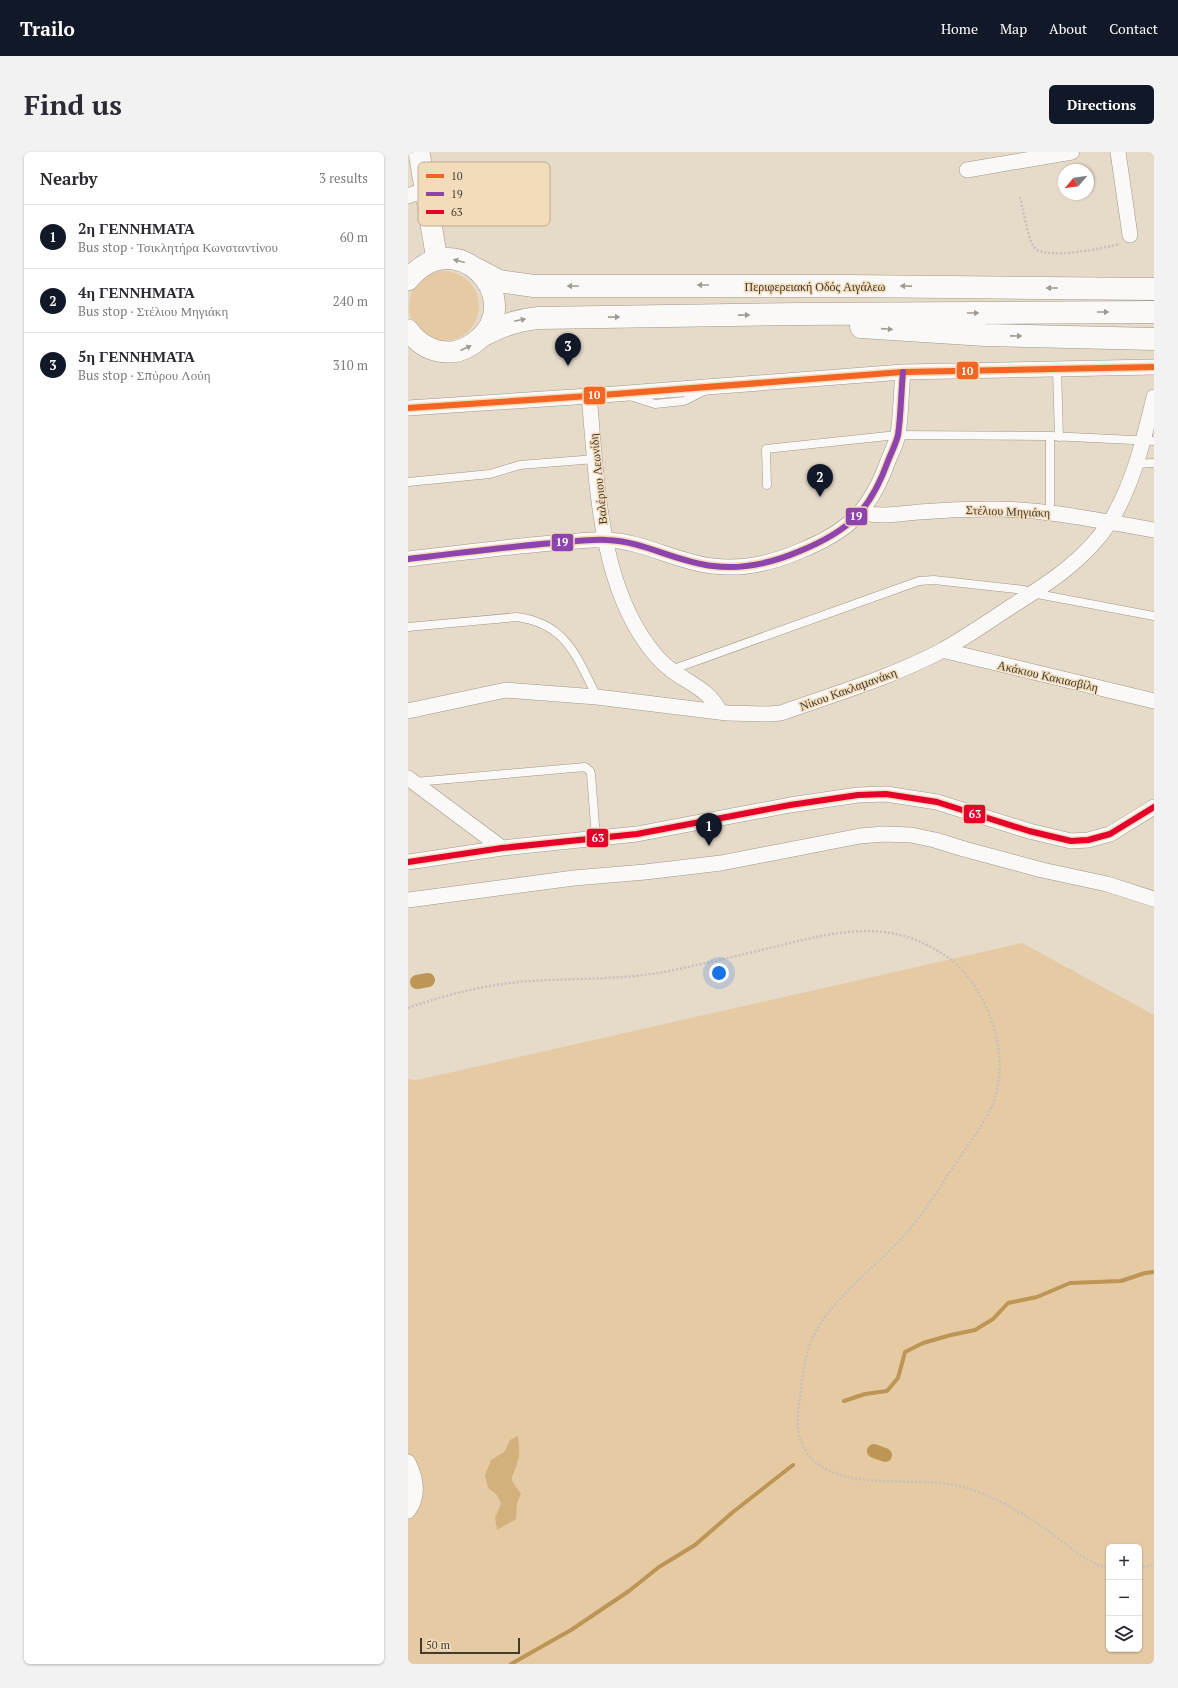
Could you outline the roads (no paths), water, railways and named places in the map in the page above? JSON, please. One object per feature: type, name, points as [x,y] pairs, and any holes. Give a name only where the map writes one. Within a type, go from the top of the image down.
[{"type":"highway","name":"Περιφερειακή Οδός Αιγάλεω","points":[[478,270],[499,281],[534,286],[842,286],[1154,289]]},
{"type":"highway","points":[[1105,289],[1154,278]]},
{"type":"highway","points":[[484,335],[502,325],[521,319],[538,318],[802,314],[1154,312]]},
{"type":"highway","points":[[802,314],[848,326],[902,330],[985,335],[1154,339]]},
{"type":"main road","points":[[418,202],[414,190],[419,152]]},
{"type":"main road","points":[[426,226],[437,260]]},
{"type":"main road","points":[[408,280],[415,271],[426,264],[437,260],[452,259],[466,262],[478,270],[488,282],[493,295],[494,309],[491,323],[484,335],[472,345],[459,351],[408,354]]},
{"type":"main road","points":[[408,330],[422,345],[432,350],[444,352]]},
{"type":"street","points":[[967,170],[1072,152]]},
{"type":"street","points":[[1118,152],[1130,235]]},
{"type":"street","points":[[408,408],[624,394],[903,372],[1154,368]]},
{"type":"street","points":[[408,559],[500,547],[605,540],[624,541],[711,566],[754,566],[792,554],[830,537],[845,528],[862,512],[869,502],[885,470],[898,435],[903,372]]},
{"type":"street","name":"Βαλέριου Λεωνίδη","points":[[589,396],[605,540],[614,573],[635,624],[650,648],[671,670],[699,687],[717,706],[720,712]]},
{"type":"street","name":"Νίκου Κακλαμανάκη","points":[[408,711],[506,690],[597,697],[720,712],[768,714],[780,713],[896,672],[942,650],[1032,593],[1080,557],[1096,540],[1110,522],[1127,489],[1135,464],[1149,441],[1154,397]]},
{"type":"street","name":"Στέλιου Μηγιάκη","points":[[862,512],[873,515],[992,509],[1050,512],[1154,530]]},
{"type":"street","name":"Ακάκιου Κακιασβίλη","points":[[942,650],[1154,701]]},
{"type":"street","points":[[411,780],[502,848]]},
{"type":"street","points":[[408,862],[502,848],[637,834],[790,805],[871,794],[911,797],[937,802],[1059,839],[1071,841],[1088,840],[1110,834],[1154,807]]},
{"type":"street","points":[[408,900],[574,878],[645,872],[721,863],[860,836],[884,834],[911,835],[935,840],[1042,870],[1107,884],[1154,899]]},
{"type":"street","points":[[408,1462],[415,1476],[415,1496],[408,1511]]},
{"type":"lane","points":[[1057,369],[1059,437]]},
{"type":"lane","points":[[767,485],[766,448],[898,435],[1050,436],[1149,441]]},
{"type":"lane","points":[[1050,436],[1050,512]]},
{"type":"lane","points":[[408,482],[490,474],[520,465],[596,459]]},
{"type":"lane","points":[[1135,464],[1154,463]]},
{"type":"lane","points":[[671,670],[919,581],[934,580],[1018,589],[1154,616]]},
{"type":"lane","points":[[408,627],[517,617],[543,624],[554,630],[565,640],[575,655],[597,697]]},
{"type":"lane","points":[[411,780],[585,767],[590,771],[596,838]]},
{"type":"waterway","points":[[417,982],[428,980]]},
{"type":"waterway","points":[[844,1401],[865,1394],[887,1391],[898,1378],[905,1352],[923,1343],[975,1330],[993,1319],[1008,1303],[1037,1297],[1070,1283],[1121,1281],[1145,1273],[1154,1272]]},
{"type":"waterway","points":[[874,1451],[885,1455]]},
{"type":"waterway","points":[[511,1664],[571,1630],[629,1591],[659,1567],[695,1545],[733,1512],[793,1465]]},
{"type":"place","name":"5η ΓΕΝΝΗΜΑΤΑ","points":[[568,366]]},
{"type":"place","name":"4η ΓΕΝΝΗΜΑΤΑ","points":[[820,497]]},
{"type":"place","name":"2η ΓΕΝΝΗΜΑΤΑ","points":[[709,846]]}]
